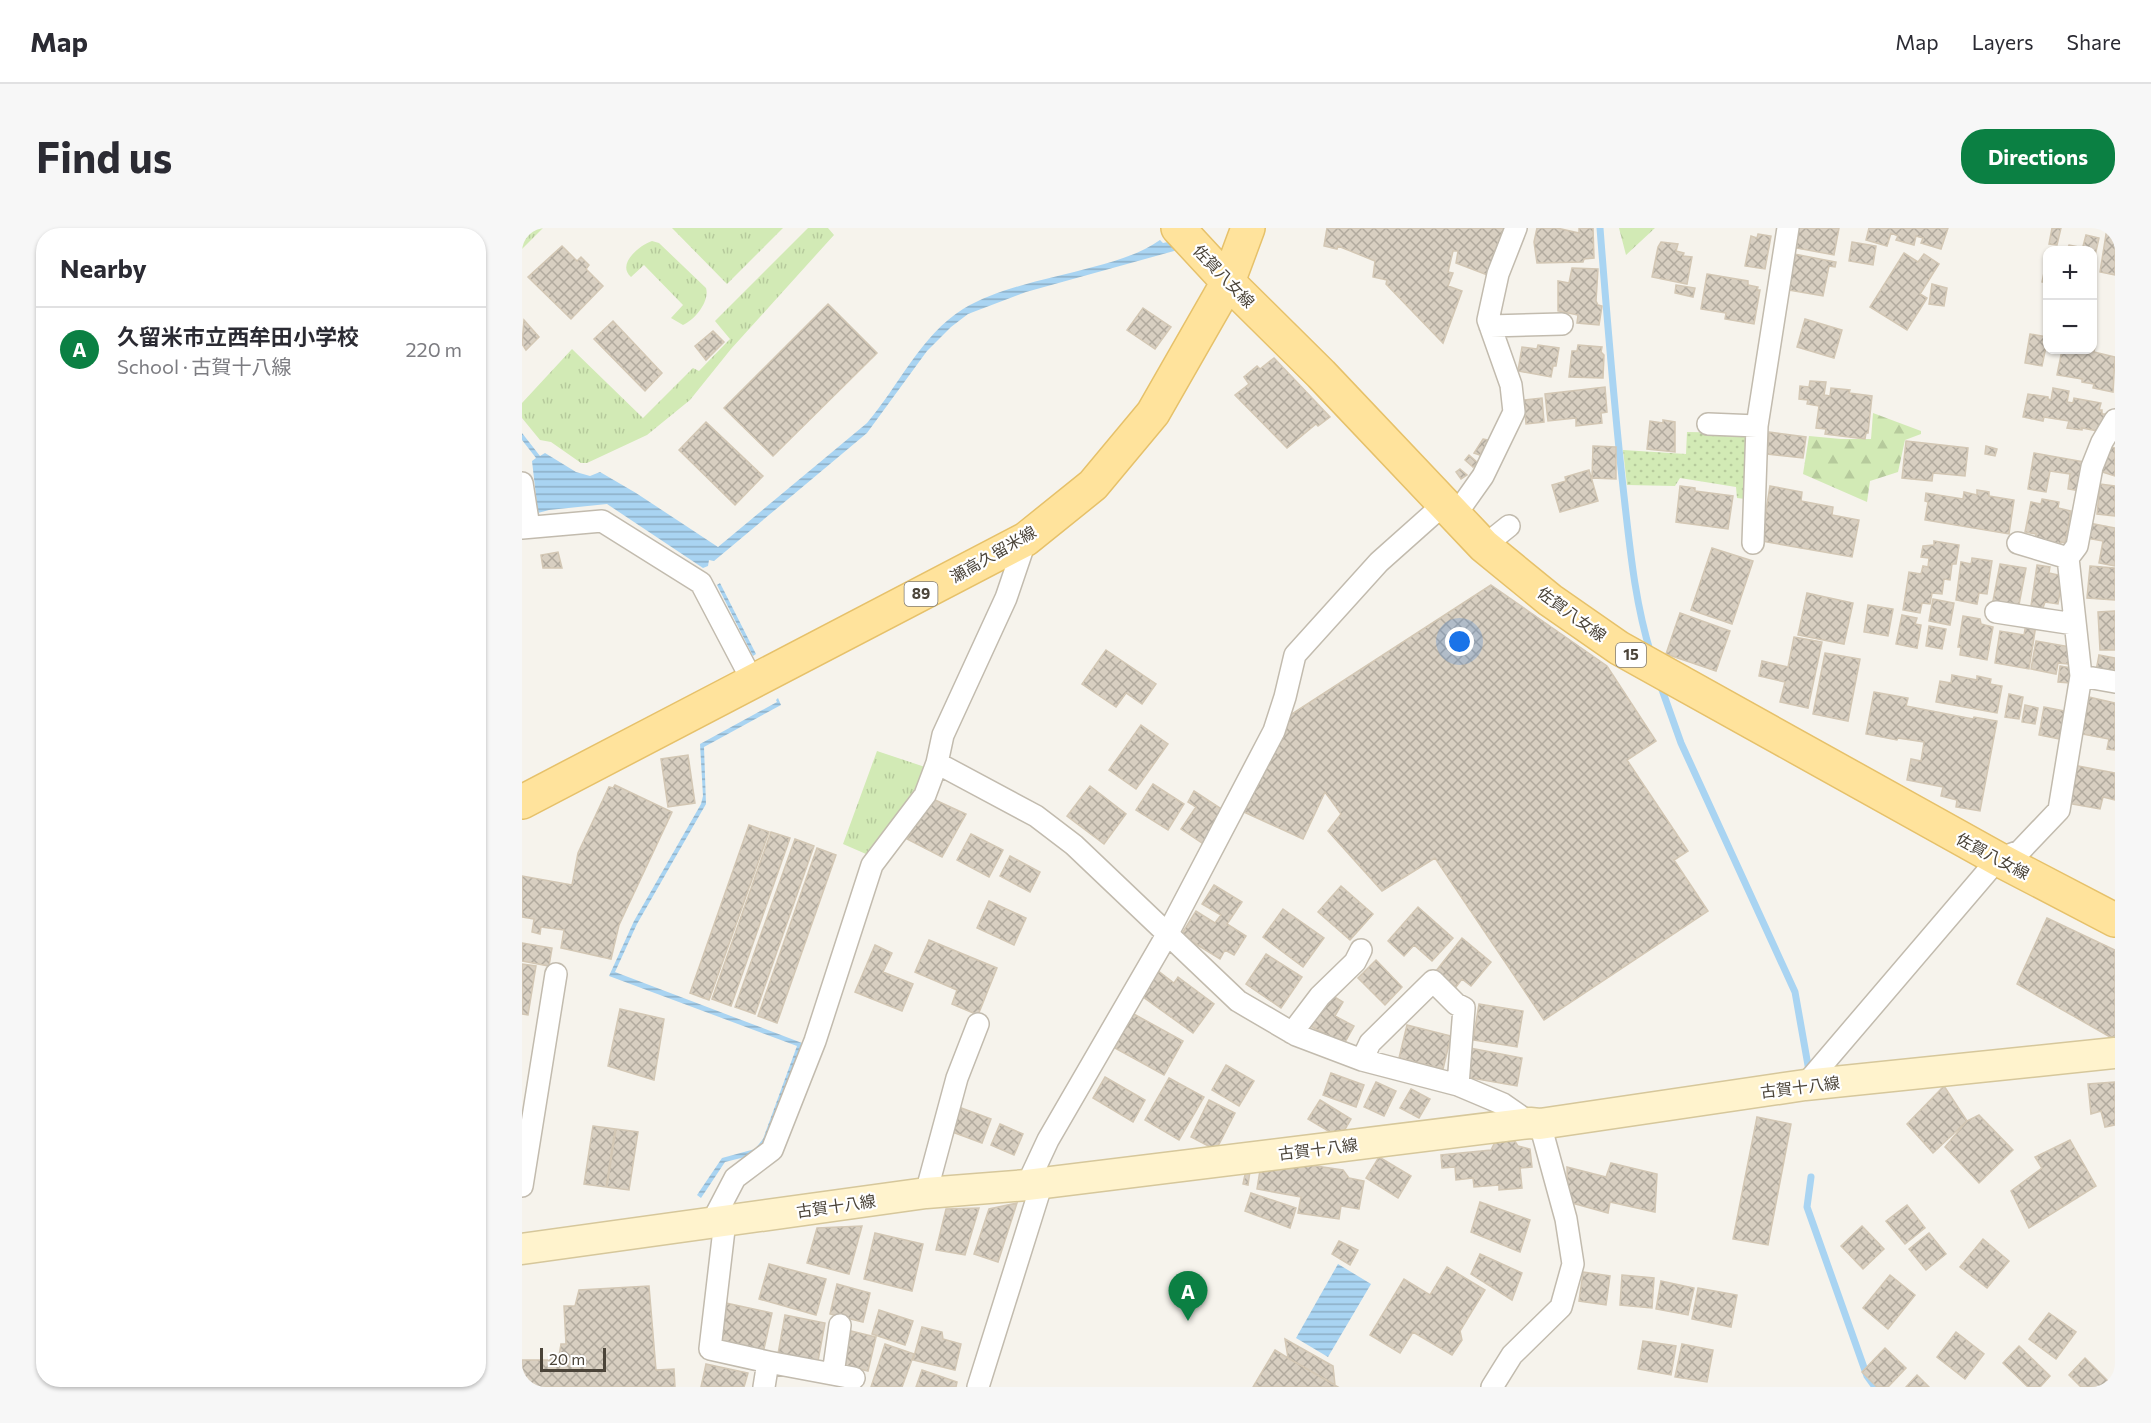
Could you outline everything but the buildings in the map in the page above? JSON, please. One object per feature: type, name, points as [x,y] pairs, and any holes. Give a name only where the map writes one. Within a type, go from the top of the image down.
[{"type":"main road","name":"佐賀八女線","points":[[1178,228],[1228,282],[1321,374],[1449,511],[1484,546],[1550,600],[1619,648],[1998,859],[2115,920]]},
{"type":"main road","name":"瀬高久留米線","points":[[522,801],[1026,539],[1093,485],[1153,413],[1228,282],[1248,228]]},
{"type":"main road","name":"古賀十八線","points":[[522,1249],[926,1193],[1035,1184],[1535,1124],[1804,1085],[2115,1053]]},
{"type":"street","points":[[978,1387],[1047,1140],[1167,933],[1274,731],[1295,655],[1379,562],[1449,511],[1483,476],[1514,412],[1511,385],[1488,320],[1498,274],[1516,228]]},
{"type":"street","points":[[1753,543],[1757,426],[1788,228]]},
{"type":"street","points":[[1490,326],[1562,324]]},
{"type":"street","points":[[1804,1085],[1998,859],[2020,851],[2059,810],[2081,676],[2068,558],[2077,546],[2092,467],[2102,442],[2115,420]]},
{"type":"street","points":[[1708,424],[1757,426]]},
{"type":"street","points":[[522,483],[525,528],[602,521],[701,583],[753,682]]},
{"type":"street","points":[[1484,546],[1509,526]]},
{"type":"street","points":[[854,1378],[710,1349],[718,1222],[735,1178],[772,1150],[815,1041],[872,865],[925,795],[944,735],[1006,598],[1026,539]]},
{"type":"street","points":[[2018,543],[2068,558]]},
{"type":"street","points":[[1996,612],[2074,624]]},
{"type":"street","points":[[2081,676],[2115,682]]},
{"type":"street","points":[[937,763],[1036,816],[1074,845],[1238,1001],[1292,1033],[1362,1059],[1458,1085],[1503,1104],[1535,1124],[1566,1219],[1573,1264],[1561,1307],[1512,1355],[1492,1387]]},
{"type":"street","points":[[1292,1033],[1320,996],[1355,962],[1361,950]]},
{"type":"street","points":[[522,1186],[556,974]]},
{"type":"street","points":[[1362,1059],[1370,1043],[1433,981],[1456,1004],[1464,1008],[1458,1085]]},
{"type":"street","points":[[926,1193],[957,1078],[978,1024]]},
{"type":"street","points":[[833,1374],[840,1325]]},
{"type":"street","points":[[764,1387],[768,1362]]},
{"type":"green space","points":[[522,228],[543,228],[522,249]]},
{"type":"green space","points":[[672,228],[783,228],[727,284]]},
{"type":"green space","points":[[808,228],[828,228],[834,235],[731,349],[690,400],[647,435],[587,463],[581,463],[551,442],[540,440],[522,418],[522,403],[572,349],[643,418],[693,368],[699,371],[730,339],[715,321]]},
{"type":"green space","points":[[1619,228],[1655,228],[1626,255]]},
{"type":"green space","points":[[652,241],[659,243],[706,288],[706,299],[701,310],[683,325],[671,318],[683,305],[644,265],[631,277],[627,272],[626,266],[631,256]]},
{"type":"green space","points":[[1873,413],[1921,431],[1921,434],[1905,440],[1898,472],[1870,481],[1867,502],[1803,474],[1809,436],[1871,439]]},
{"type":"green space","points":[[1687,432],[1748,433],[1745,499],[1737,498],[1736,487],[1680,478],[1675,486],[1627,485],[1623,450],[1686,454]]},
{"type":"green space","points":[[877,751],[925,767],[907,802],[866,854],[843,844]]},
{"type":"water","points":[[1160,240],[1163,243],[1173,241],[1180,248],[1026,292],[968,314],[927,351],[867,433],[714,561],[709,560],[708,566],[703,568],[607,504],[538,513],[532,461],[536,458],[522,440],[522,433],[540,456],[545,453],[576,472],[590,476],[600,472],[718,547],[867,423],[922,347],[948,320],[963,309],[994,294],[1119,260]]},
{"type":"water","points":[[720,583],[756,654],[753,656],[717,585]]},
{"type":"water","points":[[778,698],[781,705],[704,747],[706,804],[637,924],[615,972],[802,1043],[766,1140],[757,1154],[725,1162],[701,1198],[697,1195],[722,1158],[755,1149],[763,1139],[797,1046],[609,976],[634,921],[701,804],[703,796],[700,744],[777,702]]},
{"type":"water","points":[[1338,1264],[1371,1284],[1328,1357],[1296,1338]]},
{"type":"waterway","points":[[1600,228],[1628,536],[1637,596],[1651,654]]},
{"type":"waterway","points":[[1660,684],[1681,743],[1795,992],[1809,1071]]},
{"type":"waterway","points":[[1811,1177],[1807,1207],[1867,1376],[1875,1387]]},
{"type":"place","name":"久留米市立西牟田小学校","points":[[1188,1321]]}]
